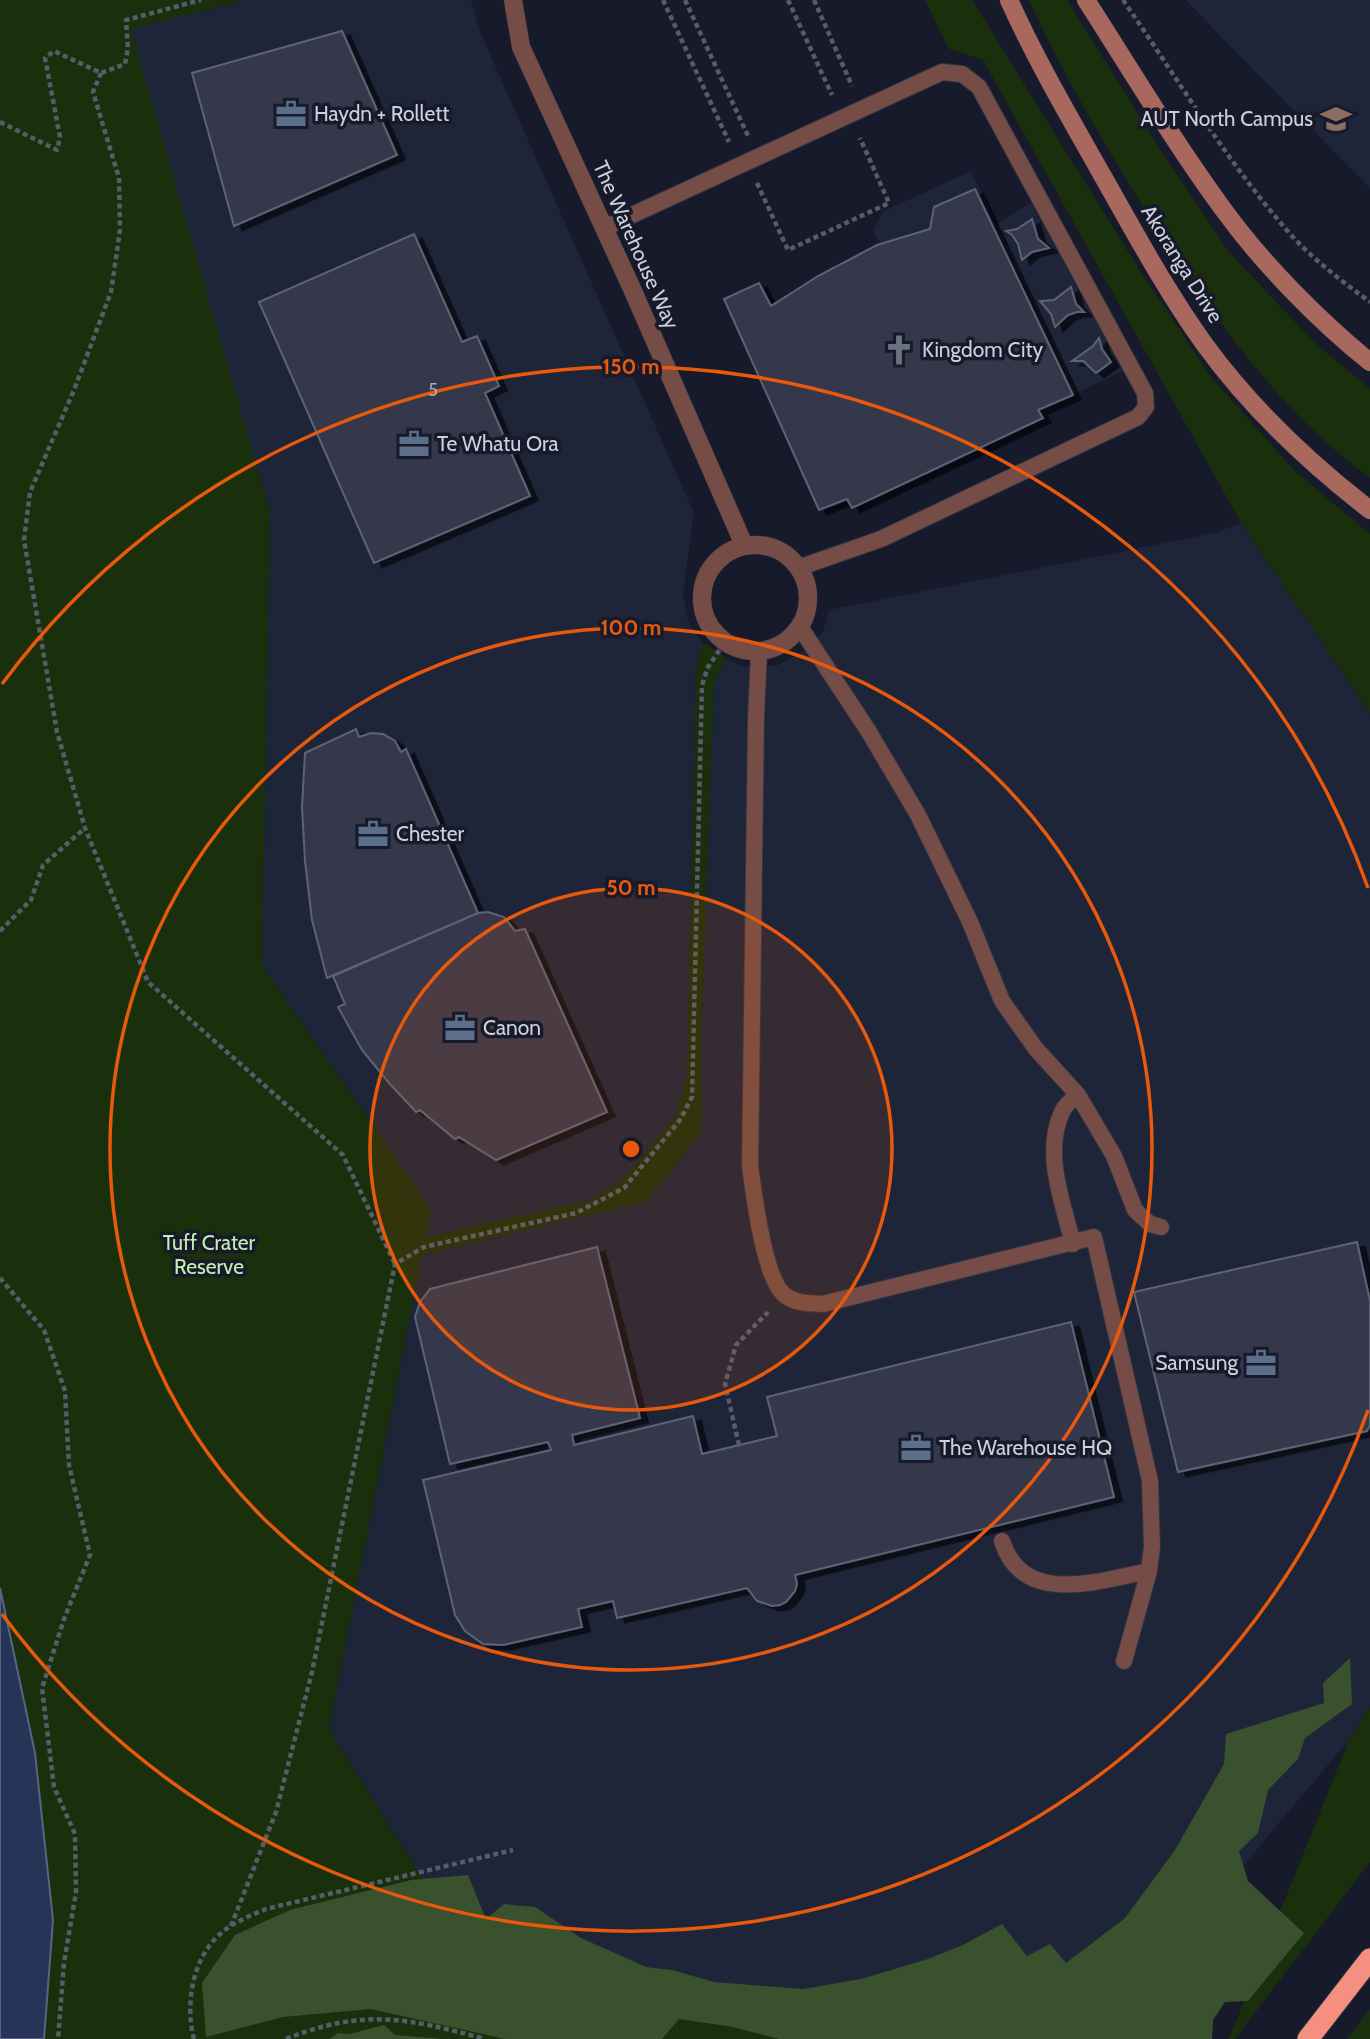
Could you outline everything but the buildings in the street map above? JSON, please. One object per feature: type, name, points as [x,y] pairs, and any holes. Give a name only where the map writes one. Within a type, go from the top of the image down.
[{"type":"highway","points":[[1308,2039],[1370,1959]]},
{"type":"main road","name":"Akoranga Drive","points":[[1009,0],[1031,48],[1147,255],[1205,346],[1266,419],[1334,482],[1370,510]]},
{"type":"main road","points":[[1086,0],[1223,210],[1272,269],[1347,344],[1370,362]]},
{"type":"street","name":"The Warehouse Way","points":[[513,0],[521,47],[744,545]]},
{"type":"street","points":[[744,545],[761,545],[779,550],[793,561],[804,575],[808,593],[807,611],[800,627],[782,643],[759,651],[741,649],[725,642],[712,630],[704,615],[701,598],[704,580],[713,565],[727,552],[744,545]]},
{"type":"lane","points":[[604,228],[942,72],[962,74],[979,87],[1145,393],[1146,407],[1138,417],[881,539],[798,568]]},
{"type":"lane","points":[[800,627],[869,732],[918,815],[970,922],[1002,1000],[1036,1049],[1078,1095],[1114,1156],[1135,1210],[1150,1224],[1161,1227]]},
{"type":"lane","points":[[759,651],[750,1166],[757,1213],[772,1278],[784,1296],[802,1303],[823,1304],[1094,1237],[1150,1481],[1152,1547],[1149,1571],[1124,1661]]},
{"type":"lane","points":[[1073,1244],[1052,1157],[1064,1108],[1078,1095]]},
{"type":"lane","points":[[1002,1541],[1007,1557],[1032,1580],[1063,1586],[1149,1571]]},
{"type":"path","points":[[0,122],[57,150],[60,136],[45,58],[54,51],[101,73],[125,64],[128,47],[126,20],[201,0]]},
{"type":"path","points":[[663,0],[730,145],[738,142]]},
{"type":"path","points":[[814,0],[854,86],[846,89]]},
{"type":"path","points":[[1123,0],[1233,161],[1279,220],[1330,271],[1370,302]]},
{"type":"path","points":[[101,73],[93,92],[119,178],[120,230],[111,292],[74,390],[30,492],[24,540],[57,732],[85,828],[148,982],[343,1155],[395,1264],[309,1685],[276,1812],[230,1926]]},
{"type":"path","points":[[395,1264],[424,1247],[576,1213],[624,1188],[680,1120],[692,1097],[694,1075],[702,685],[708,667],[725,642]]},
{"type":"path","points":[[0,931],[31,900],[44,865],[85,828]]},
{"type":"path","points":[[0,1278],[44,1330],[65,1391],[69,1465],[90,1555],[64,1619],[42,1688],[54,1787],[75,1834],[76,1892],[64,1963],[58,2039]]},
{"type":"path","points":[[739,1446],[724,1384],[736,1345],[784,1296]]},
{"type":"path","points":[[194,2039],[190,2015],[192,1990],[199,1966],[206,1950],[230,1926],[266,1909],[513,1850]]},
{"type":"path","points":[[286,2039],[326,2025],[353,2020],[392,2018],[442,2027],[485,2039]]},
{"type":"shaded area","points":[[246,0],[471,0],[480,32],[694,513],[683,593],[688,622],[703,643],[696,670],[687,1076],[676,1115],[622,1180],[591,1200],[425,1237],[431,1209],[262,965],[270,512],[130,29]]},
{"type":"shaded area","name":"AUT North Campus","points":[[1186,0],[1370,0],[1370,188],[1234,50]]},
{"type":"shaded area","points":[[971,171],[996,224],[1031,203],[1123,371],[1073,395],[975,189],[934,207],[930,229],[883,244],[877,239],[873,230],[884,211]]},
{"type":"shaded area","points":[[1241,523],[1370,713],[1370,1706],[1349,1740],[1156,1969],[819,2039],[467,1950],[329,1729],[422,1255],[647,1201],[702,1132],[701,1043],[714,682],[727,658],[740,666],[776,666],[805,650],[823,632],[829,610],[1215,533]]},
{"type":"shaded area","points":[[0,1588],[35,1753],[53,1920],[44,2039],[0,2039]]},
{"type":"green space","name":"Tuff Crater Reserve","points":[[0,0],[246,0],[131,29],[270,512],[262,965],[431,1209],[426,1237],[591,1200],[622,1180],[676,1115],[687,1076],[696,670],[703,643],[727,658],[714,682],[701,1043],[702,1131],[647,1201],[422,1255],[329,1729],[467,1950],[818,2039],[0,2039]]},
{"type":"green space","points":[[925,0],[972,0],[1132,258],[1211,377],[1295,471],[1370,534],[1370,713],[1241,523],[983,60],[949,49]]},
{"type":"green space","points":[[1029,0],[1067,0],[1158,146],[1229,252],[1315,343],[1370,389],[1370,478],[1306,424],[1278,394],[1203,298],[1105,145]]},
{"type":"green space","points":[[1350,1658],[1352,1704],[1305,1738],[1298,1759],[1268,1790],[1258,1833],[1239,1851],[1248,1881],[1304,1933],[1248,2001],[1225,2002],[1213,2020],[1212,2039],[779,2039],[733,2027],[679,2019],[662,2039],[505,2039],[371,2009],[283,2017],[206,2037],[202,1983],[235,1935],[290,1910],[411,1880],[468,1875],[486,1919],[504,1904],[535,1907],[581,1938],[646,1967],[672,1970],[714,1982],[803,1989],[861,1979],[928,1959],[965,1944],[1002,1924],[1027,1956],[1050,1944],[1066,1963],[1125,1918],[1175,1850],[1224,1764],[1226,1734],[1324,1703],[1323,1683]]},
{"type":"green space","points":[[1370,1706],[1370,1862],[1235,2039],[1229,2039],[1349,1740]]},
{"type":"green space","points":[[1370,2009],[1370,2039],[1347,2039]]},
{"type":"green space","points":[[384,2025],[395,2035],[444,2039],[329,2039],[338,2033],[350,2034]]},
{"type":"place","name":"Haydn + Rollett","points":[[291,114]]},
{"type":"place","name":"AUT North Campus","points":[[1336,119]]},
{"type":"place","name":"Kingdom City","points":[[899,350]]},
{"type":"place","name":"Te Whatu Ora","points":[[414,444]]},
{"type":"place","name":"Chester","points":[[373,834]]},
{"type":"place","name":"Canon","points":[[460,1028]]},
{"type":"place","name":"Samsung","points":[[1261,1363]]},
{"type":"place","name":"The Warehouse HQ","points":[[916,1448]]}]
